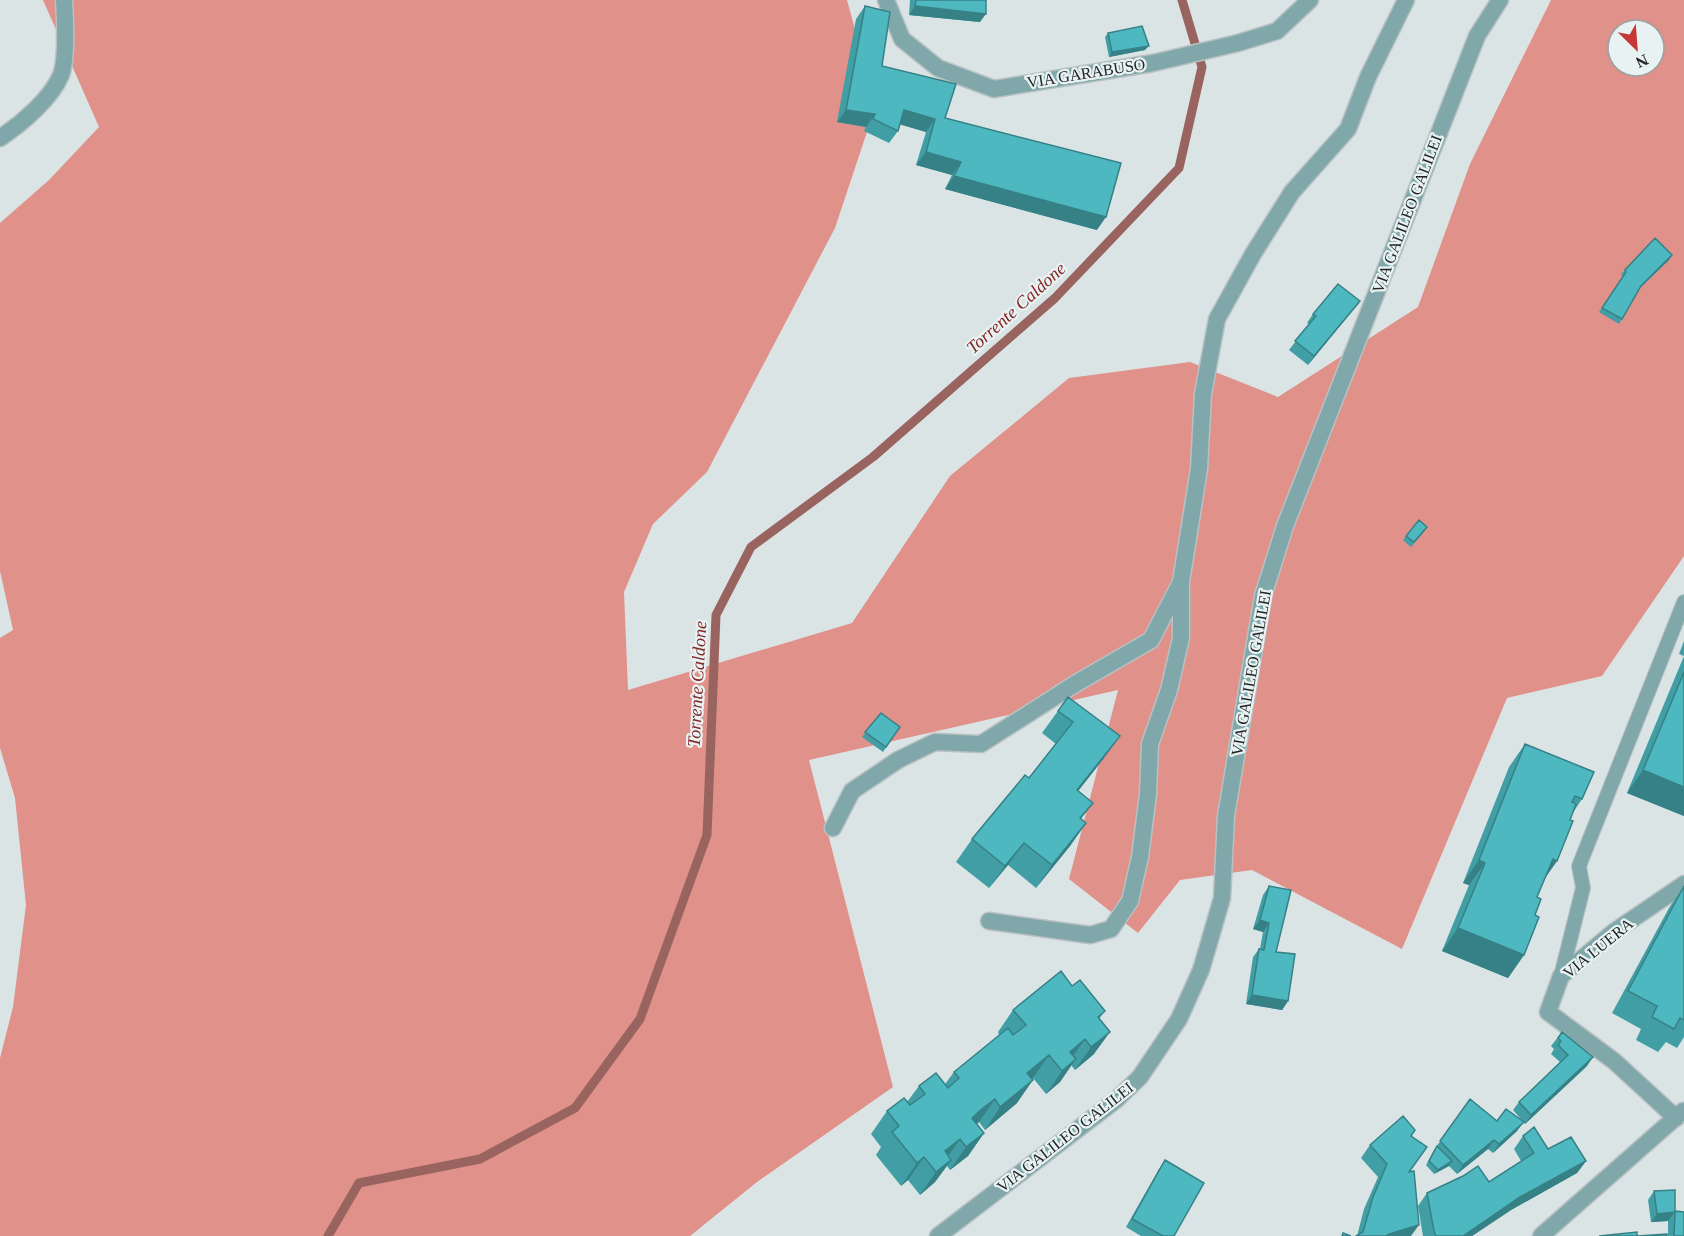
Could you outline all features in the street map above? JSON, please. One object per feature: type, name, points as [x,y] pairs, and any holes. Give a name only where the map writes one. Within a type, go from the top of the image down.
[{"type":"street","points":[[0,138],[43,102],[61,74],[66,28],[64,0]]},
{"type":"street","name":"VIA GARABUSO","points":[[886,0],[902,39],[938,68],[994,88],[1153,63],[1238,43],[1277,31],[1310,0]]},
{"type":"street","points":[[989,921],[1090,935],[1111,929],[1130,901],[1140,856],[1148,794],[1150,744],[1169,690],[1181,638],[1181,582],[1199,469],[1203,394],[1217,319],[1292,192],[1348,129],[1368,77],[1406,0]]},
{"type":"street","name":"VIA GALILEO GALILEI","points":[[938,1236],[1116,1100],[1140,1077],[1179,1019],[1201,970],[1222,898],[1226,816],[1263,596],[1285,526],[1477,36],[1500,0]]},
{"type":"street","points":[[832,828],[852,791],[898,760],[935,742],[981,744],[1075,684],[1150,640],[1181,582]]},
{"type":"street","name":"VIA LUERA","points":[[1680,1114],[1548,1012],[1561,976],[1615,931],[1684,884]]},
{"type":"street","points":[[1541,1236],[1680,1114]]},
{"type":"lane","points":[[1561,976],[1583,888],[1580,866],[1684,603]]},
{"type":"shaded area","points":[[43,0],[847,0],[876,105],[835,228],[707,472],[653,524],[624,592],[628,690],[852,623],[950,476],[1069,378],[1190,362],[1278,397],[1418,307],[1470,164],[1551,0],[1684,0],[1684,556],[1602,676],[1507,698],[1402,949],[1252,870],[1180,880],[1138,933],[1069,879],[1118,690],[809,760],[893,1087],[757,1182],[690,1236],[0,1236],[0,1058],[13,1007],[26,905],[15,798],[0,748],[0,638],[13,630],[0,571],[0,223],[49,180],[99,127]]},
{"type":"building","points":[[916,0],[986,0],[986,14],[915,6]]},
{"type":"building","points":[[865,6],[890,12],[882,66],[956,84],[945,118],[1121,163],[1106,217],[954,176],[961,162],[926,152],[935,119],[904,110],[898,131],[873,119],[875,114],[846,110]]},
{"type":"building","points":[[1142,26],[1149,46],[1112,52],[1108,33]]},
{"type":"building","points":[[1655,238],[1672,255],[1641,286],[1622,319],[1602,308],[1626,272],[1625,270]]},
{"type":"building","points":[[1338,284],[1360,301],[1314,356],[1295,341],[1316,316],[1313,314]]},
{"type":"building","points":[[1419,520],[1427,527],[1414,542],[1406,536]]},
{"type":"building","points":[[1684,672],[1684,787],[1643,770]]},
{"type":"building","points":[[1068,697],[1120,736],[1077,790],[1093,803],[1080,818],[1086,823],[1052,865],[1024,843],[1005,866],[972,839],[1025,775],[1029,778],[1073,722],[1058,711]]},
{"type":"building","points":[[881,713],[900,727],[886,747],[865,732]]},
{"type":"building","points":[[1525,744],[1594,772],[1582,799],[1575,796],[1572,802],[1576,804],[1570,820],[1573,821],[1557,861],[1553,859],[1537,897],[1541,899],[1535,915],[1539,917],[1524,955],[1458,928],[1485,863],[1479,860]]},
{"type":"building","points":[[1269,886],[1291,890],[1276,952],[1295,954],[1288,1001],[1252,995],[1259,949],[1264,950],[1269,923],[1260,920]]},
{"type":"building","points":[[1684,886],[1684,1020],[1680,1018],[1674,1029],[1652,1017],[1657,1006],[1628,991]]},
{"type":"building","points":[[1061,971],[1072,986],[1080,980],[1105,1011],[1098,1017],[1110,1032],[1091,1047],[1085,1039],[1070,1052],[1076,1059],[1062,1071],[1049,1055],[1027,1073],[1033,1080],[1000,1107],[995,1099],[983,1108],[972,1118],[984,1133],[966,1147],[960,1139],[945,1151],[951,1160],[936,1172],[924,1157],[917,1163],[892,1132],[899,1126],[887,1111],[904,1098],[910,1105],[925,1094],[919,1086],[936,1073],[948,1088],[959,1078],[954,1072],[1008,1028],[1013,1035],[1026,1025],[1013,1010]]},
{"type":"building","points":[[1562,1032],[1593,1057],[1531,1115],[1519,1102],[1568,1055],[1558,1045],[1561,1041],[1558,1038]]},
{"type":"building","points":[[1470,1099],[1497,1121],[1506,1109],[1524,1122],[1499,1144],[1494,1140],[1463,1165],[1440,1141]]},
{"type":"building","points":[[1403,1116],[1415,1130],[1411,1136],[1427,1147],[1409,1172],[1414,1171],[1419,1225],[1386,1236],[1356,1236],[1363,1232],[1373,1197],[1387,1164],[1370,1145]]},
{"type":"building","points":[[1534,1127],[1548,1149],[1571,1137],[1586,1161],[1520,1197],[1463,1236],[1436,1236],[1427,1193],[1463,1176],[1478,1166],[1489,1182],[1534,1153],[1523,1136]]},
{"type":"building","points":[[1437,1146],[1452,1161],[1438,1170],[1429,1161]]},
{"type":"building","points":[[1165,1160],[1204,1183],[1174,1236],[1163,1236],[1132,1219]]},
{"type":"building","points":[[1675,1190],[1675,1211],[1684,1212],[1684,1236],[1674,1236],[1675,1212],[1657,1214],[1654,1191]]},
{"type":"building","points":[[1637,1232],[1637,1236],[1599,1236]]},
{"type":"building","points":[[1667,1234],[1667,1236],[1637,1236]]},
{"type":"waterway","name":"Torrente Caldone","points":[[328,1236],[359,1183],[480,1159],[575,1108],[640,1019],[707,835],[716,615],[751,547],[873,457],[1055,298],[1179,168],[1202,67],[1182,0]]}]
